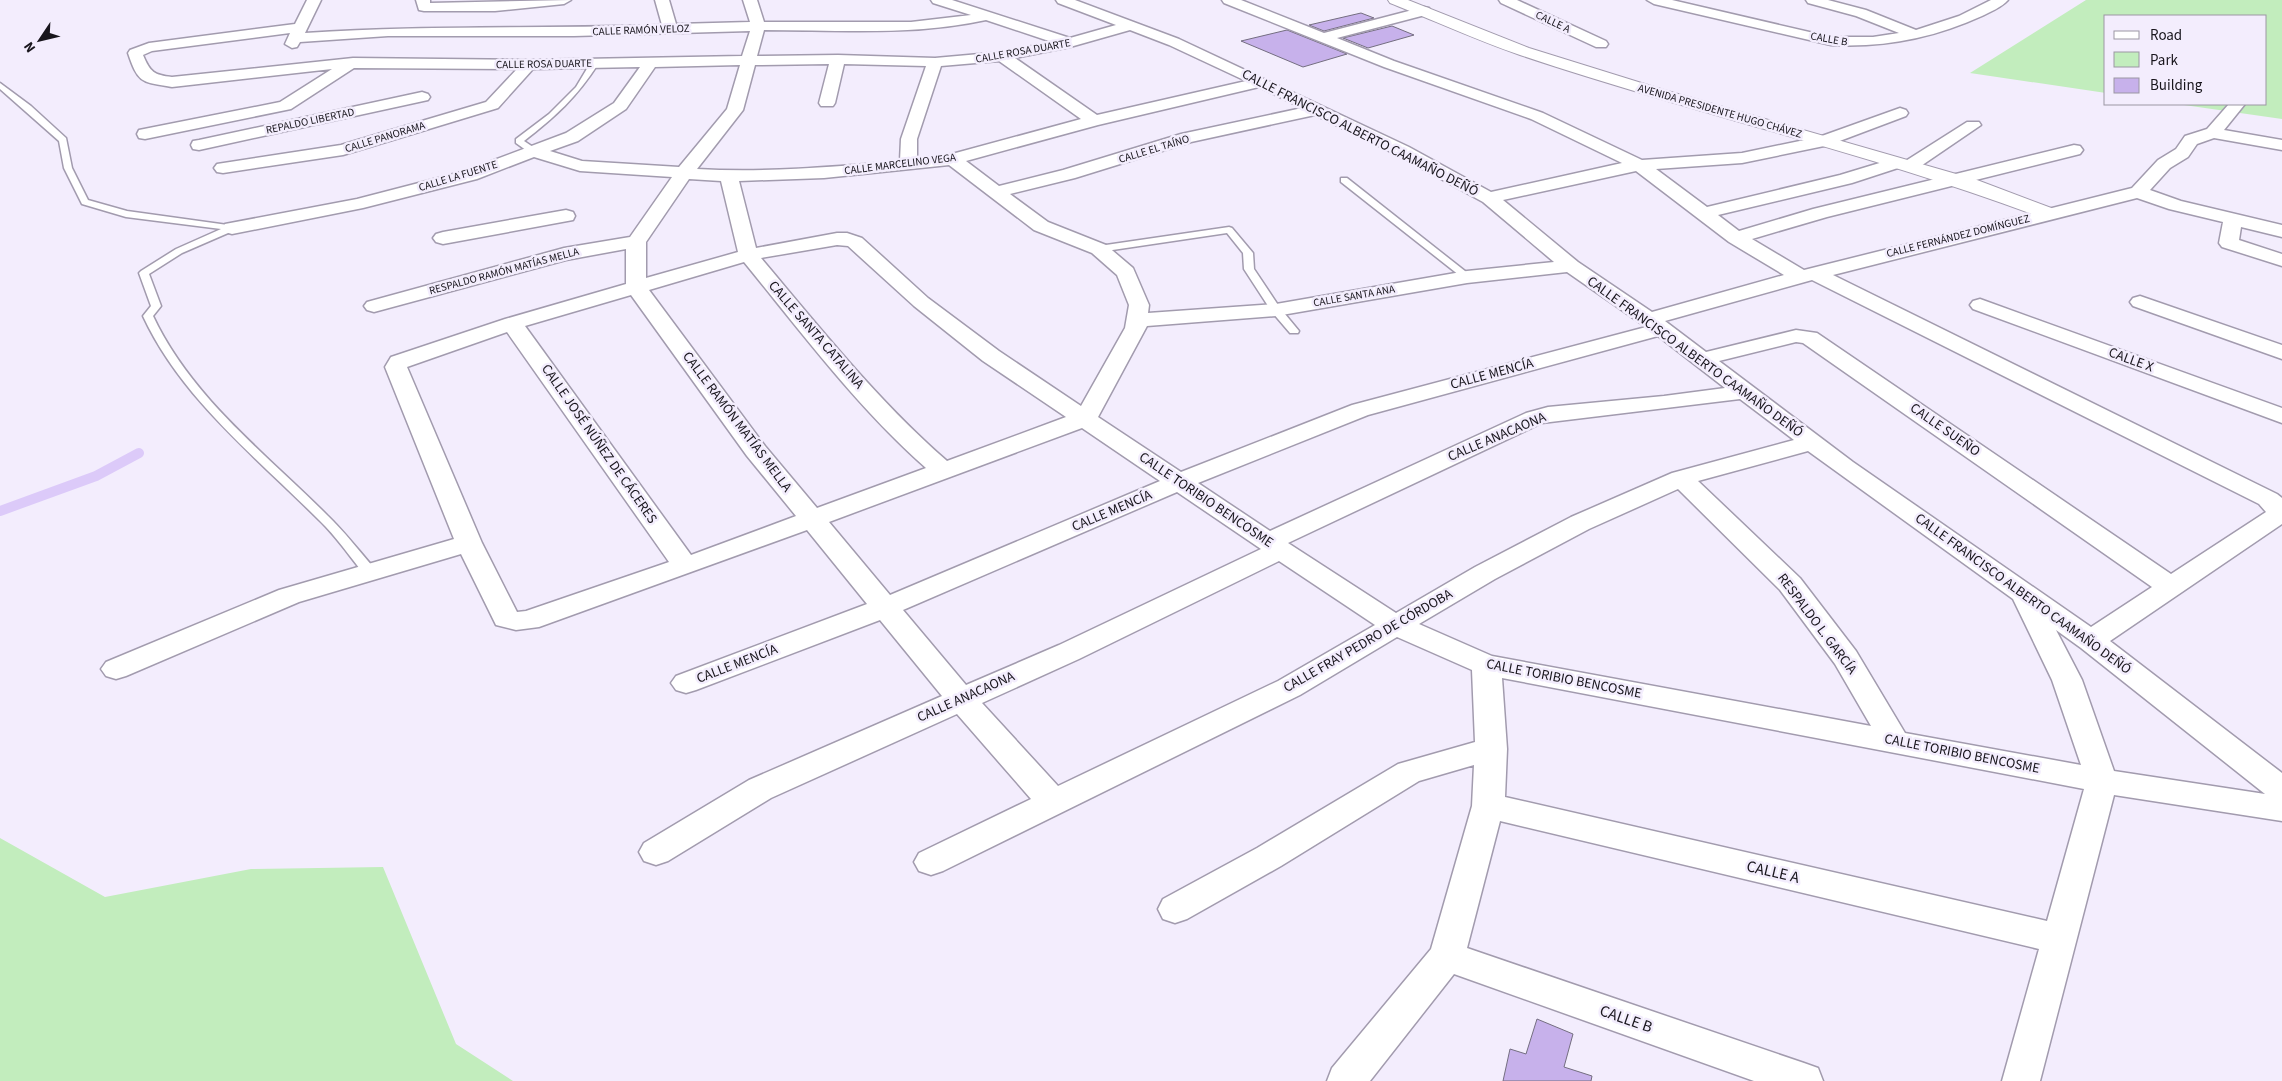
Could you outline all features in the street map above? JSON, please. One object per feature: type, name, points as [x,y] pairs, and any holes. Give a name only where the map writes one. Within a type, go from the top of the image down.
[{"type":"main road","name":"AVENIDA PRESIDENTE HUGO CHÁVEZ","points":[[1394,0],[1524,51],[1955,180],[2047,214]]},
{"type":"street","points":[[281,68],[314,0]]},
{"type":"street","points":[[423,0],[424,6],[494,7],[564,0]]},
{"type":"street","points":[[662,0],[670,28]]},
{"type":"street","points":[[636,287],[636,242],[683,174],[735,110],[758,26],[750,0]]},
{"type":"street","points":[[938,0],[1070,43]]},
{"type":"street","name":"CALLE FRANCISCO ALBERTO CAAMAÑO DEÑÓ","points":[[1063,0],[1132,25],[1261,82],[1314,110],[1403,152],[1489,198],[1571,266],[1655,324],[1812,443],[2091,641],[2282,790]]},
{"type":"street","points":[[1229,0],[1321,38],[1537,116],[1639,165],[1736,238],[1808,275],[2154,441],[2268,499],[2278,507],[2279,514],[2091,641]]},
{"type":"street","name":"CALLE A","points":[[1506,0],[1600,44]]},
{"type":"street","name":"CALLE B","points":[[1654,0],[1831,41],[1861,42],[1915,34],[1984,11],[2001,0]]},
{"type":"street","points":[[1813,0],[1861,13],[1915,34]]},
{"type":"street","points":[[1321,38],[1424,11]]},
{"type":"street","name":"CALLE RAMÓN VELOZ","points":[[297,33],[574,32],[758,26],[911,26],[959,22],[988,16]]},
{"type":"street","name":"CALLE ROSA DUARTE","points":[[297,33],[150,47],[135,53],[142,72],[151,79],[160,82],[281,68],[352,64],[529,65],[838,59],[935,62],[1002,56],[1070,43],[1132,25]]},
{"type":"street","points":[[1002,56],[1094,121]]},
{"type":"street","points":[[827,103],[838,59]]},
{"type":"street","name":"CALLE LA FUENTE","points":[[232,228],[376,199],[471,175],[572,137],[620,106],[651,62]]},
{"type":"street","points":[[908,165],[909,139],[935,62]]},
{"type":"street","points":[[145,134],[285,106],[352,64]]},
{"type":"street","points":[[426,124],[412,114],[440,65]]},
{"type":"street","name":"CALLE PANORAMA","points":[[223,168],[343,150],[492,105],[529,65]]},
{"type":"street","name":"CALLE MARCELINO VEGA","points":[[533,151],[580,166],[729,176],[824,174],[953,158],[1094,121],[1261,82]]},
{"type":"street","name":"REPALDO LIBERTAD","points":[[199,145],[422,97]]},
{"type":"street","points":[[2235,105],[2213,132],[2191,140],[2182,153],[2164,164],[2138,192],[2175,205],[2282,231]]},
{"type":"street","name":"CALLE EL TAÍNO","points":[[995,192],[1069,174],[1187,138],[1314,110]]},
{"type":"street","points":[[1489,198],[1639,165],[1742,158],[1824,141],[1900,114]]},
{"type":"street","points":[[1705,213],[1903,165],[1972,125]]},
{"type":"street","points":[[2213,132],[2282,145]]},
{"type":"street","points":[[1736,238],[1820,213],[2074,150]]},
{"type":"street","points":[[748,255],[512,323],[399,362],[396,367],[469,543],[506,618],[516,621],[529,620],[685,566],[1086,418],[1136,328],[1139,305],[1126,272],[1099,249],[1041,226],[953,158]]},
{"type":"street","name":"CALLE SANTA CATALINA","points":[[729,176],[748,255],[827,350],[904,436],[943,470]]},
{"type":"street","name":"CALLE FERNÁNDEZ DOMÍNGUEZ","points":[[1655,324],[1808,275],[2138,192]]},
{"type":"street","points":[[443,238],[569,210],[561,230],[564,254]]},
{"type":"street","points":[[2233,219],[2229,243],[2282,260]]},
{"type":"street","name":"CALLE TORIBIO BENCOSME","points":[[748,255],[848,238],[855,242],[921,302],[991,356],[1274,546],[1395,625],[1486,665],[1894,740],[2102,781],[2282,809]]},
{"type":"street","name":"RESPALDO RAMÓN MATÍAS MELLA","points":[[374,306],[564,254],[636,242]]},
{"type":"street","name":"CALLE SANTA ANA","points":[[1137,320],[1276,310],[1467,277],[1571,266]]},
{"type":"street","name":"CALLE RAMÓN MATÍAS MELLA","points":[[636,287],[756,451],[961,699],[1053,802]]},
{"type":"street","points":[[2140,302],[2282,352]]},
{"type":"street","name":"CALLE X","points":[[1980,305],[2282,416]]},
{"type":"street","name":"CALLE JOSÉ NÚÑEZ DE CÁCERES","points":[[512,323],[685,566]]},
{"type":"street","name":"CALLE MENCÍA","points":[[686,684],[886,607],[1179,482],[1360,410],[1655,324]]},
{"type":"street","name":"CALLE SUEÑO","points":[[1702,360],[1796,336],[1809,338],[2171,587]]},
{"type":"street","name":"CALLE ANACAONA","points":[[656,852],[760,789],[1069,652],[1274,546],[1534,418],[1548,414],[1664,403],[1744,392]]},
{"type":"street","name":"CALLE FRAY PEDRO DE CÓRDOBA","points":[[931,862],[1289,688],[1395,625],[1580,523],[1680,478],[1812,443]]},
{"type":"street","name":"RESPALDO L. GARCÍA","points":[[1680,478],[1790,584],[1846,658],[1894,740]]},
{"type":"street","points":[[116,669],[289,596],[469,543]]},
{"type":"street","points":[[2021,1081],[2102,781],[2067,680],[2024,594]]},
{"type":"street","points":[[1346,1081],[1447,956],[1488,806],[1491,749],[1490,695],[1486,665]]},
{"type":"street","points":[[1175,909],[1269,857],[1409,772],[1491,749]]},
{"type":"street","name":"CALLE A","points":[[1488,806],[2059,939]]},
{"type":"street","name":"CALLE B","points":[[1447,956],[1804,1081]]},
{"type":"lane","points":[[533,151],[519,141],[552,116],[579,88],[594,64]]},
{"type":"lane","points":[[0,85],[63,140],[68,168],[84,202],[126,214],[232,228]]},
{"type":"lane","points":[[1344,180],[1467,277]]},
{"type":"lane","points":[[232,228],[178,251],[144,273],[156,306],[148,316],[160,342],[215,413],[325,519],[370,572]]},
{"type":"lane","points":[[1099,249],[1229,230],[1248,253],[1249,269],[1276,310],[1294,331]]},
{"type":"green space","points":[[2086,0],[2282,0],[2282,119],[2184,105],[2267,105],[2267,15],[2104,15],[2104,93],[1970,73]]},
{"type":"green space","points":[[0,838],[105,897],[251,869],[383,867],[456,1044],[513,1081],[0,1081]]},
{"type":"building","points":[[1361,13],[1374,18],[1324,31],[1309,25]]},
{"type":"building","points":[[1392,26],[1414,35],[1368,48],[1343,38]]},
{"type":"building","points":[[1287,30],[1347,54],[1303,67],[1241,41]]},
{"type":"building","points":[[1537,1019],[1573,1034],[1564,1067],[1592,1076],[1591,1081],[1503,1081],[1510,1049],[1526,1054]]},
{"type":"waterway","points":[[0,511],[96,476],[139,453]]}]
